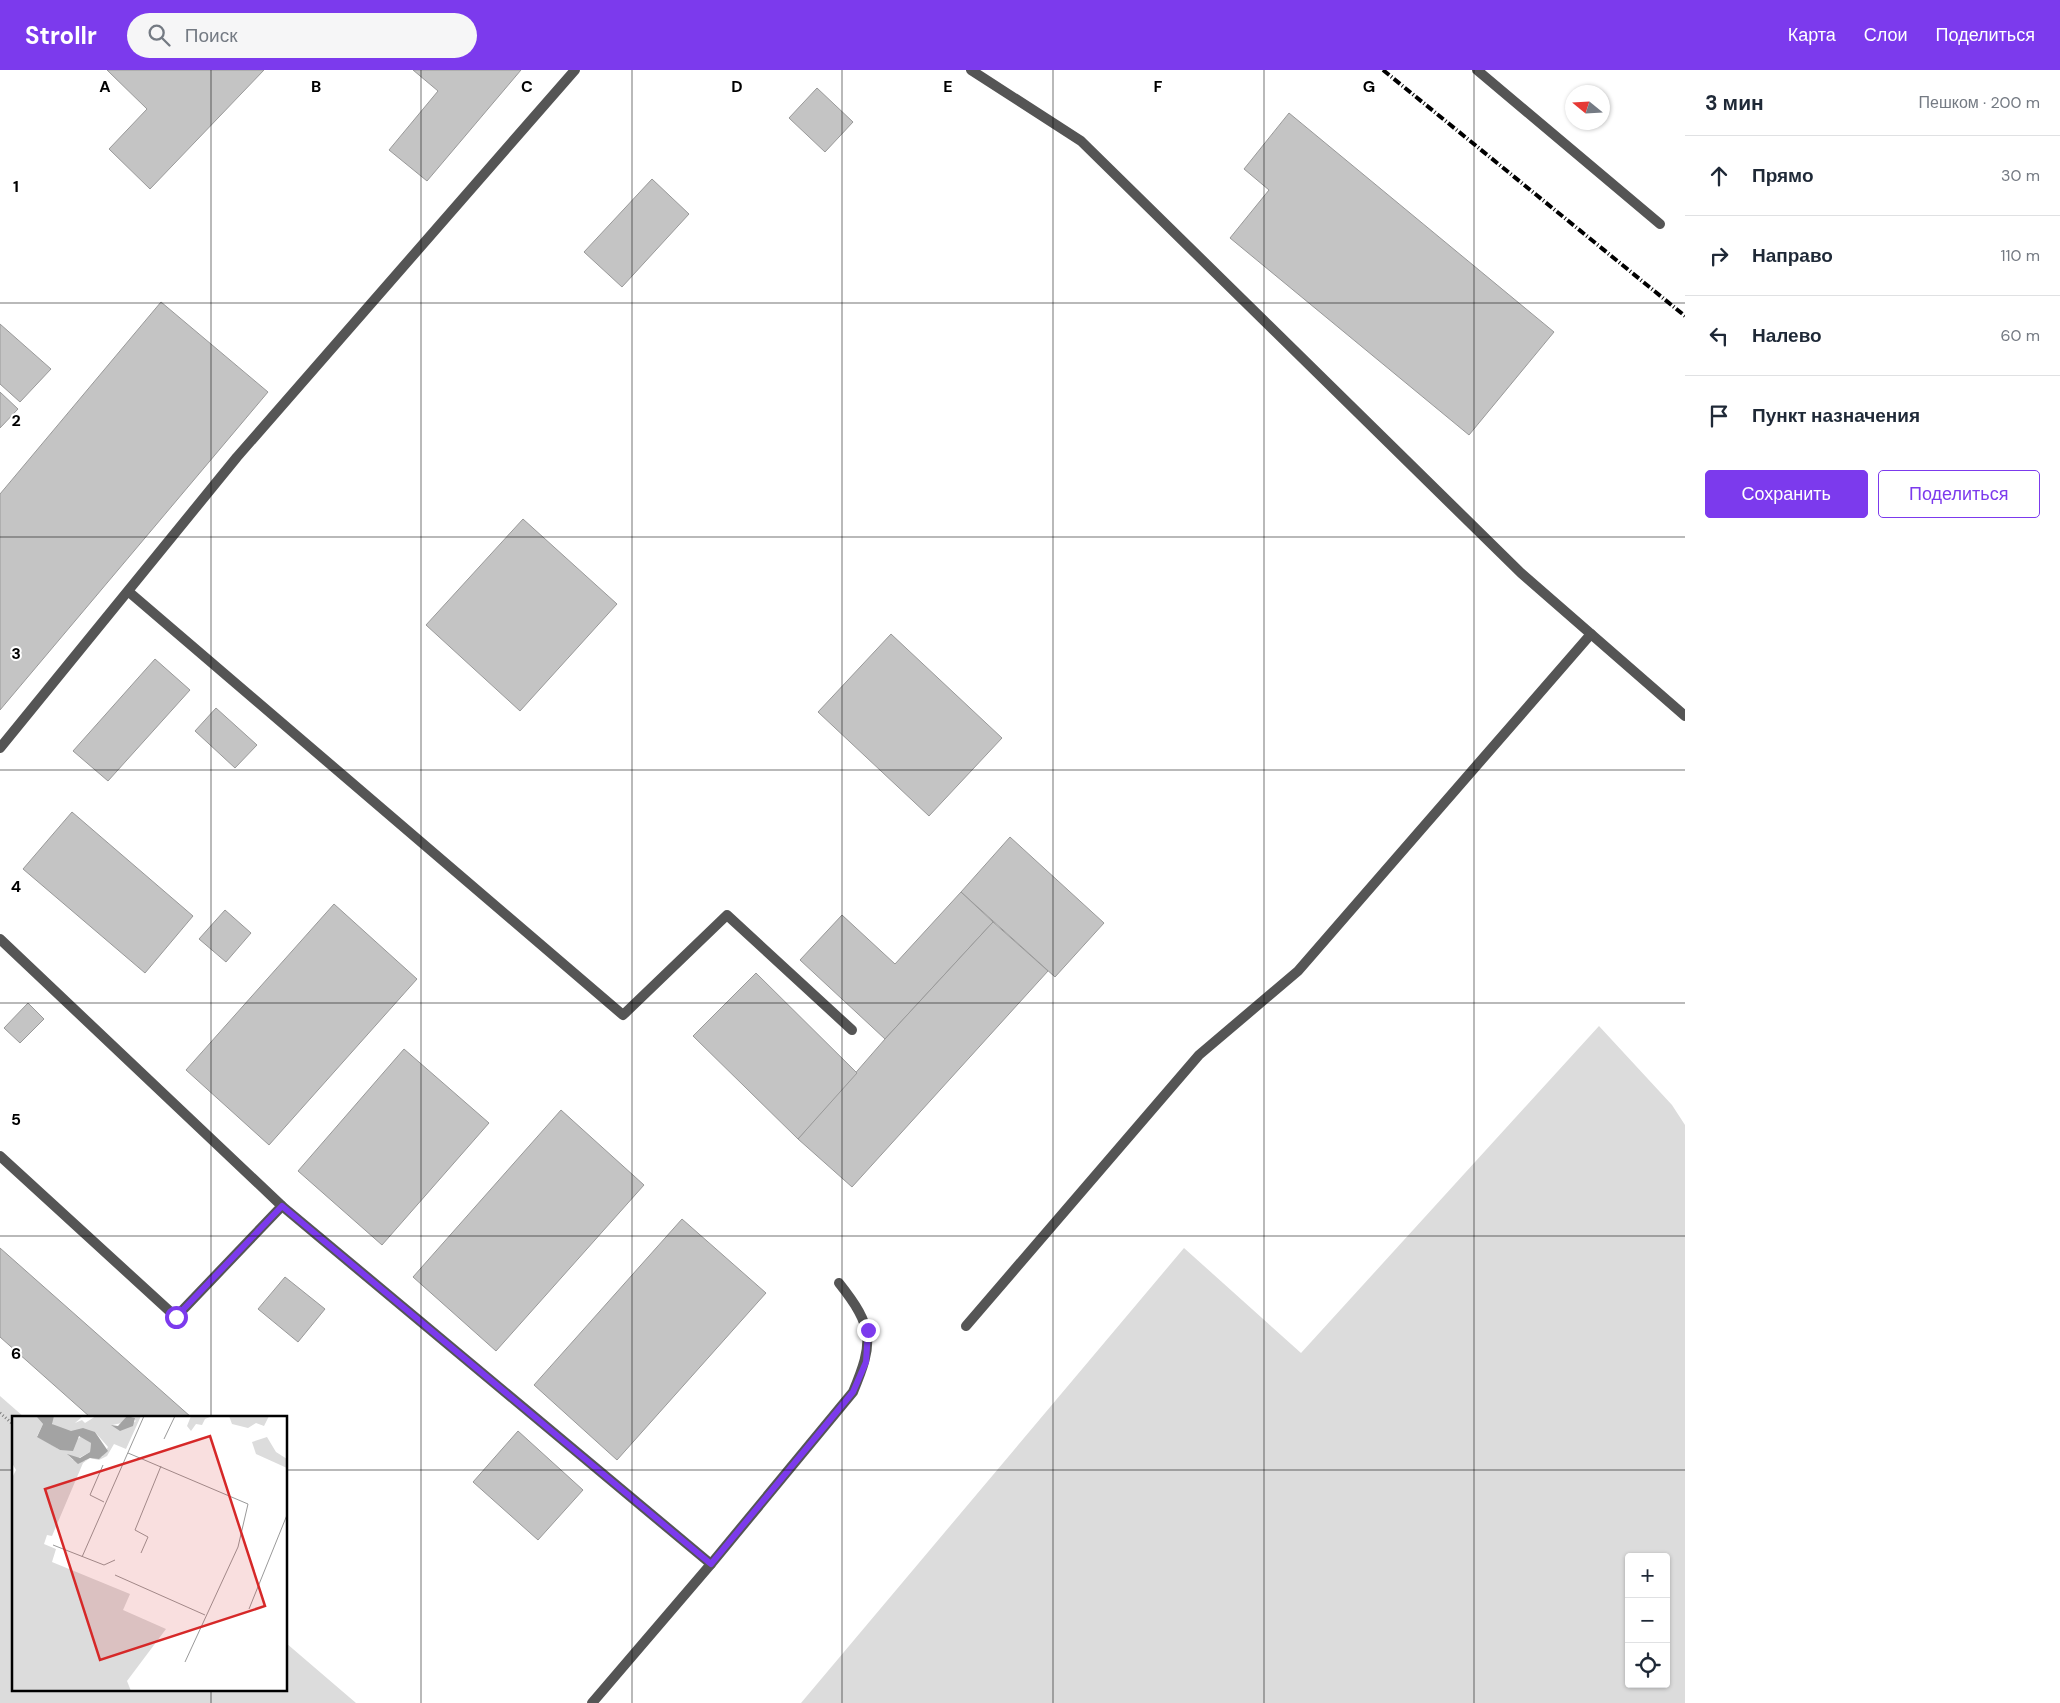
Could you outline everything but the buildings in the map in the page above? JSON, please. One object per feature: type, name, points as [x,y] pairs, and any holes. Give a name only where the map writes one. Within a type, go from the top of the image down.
[{"type":"lane","points":[[0,748],[237,457],[575,70]]},
{"type":"lane","points":[[972,70],[1081,141],[1521,574],[1685,716]]},
{"type":"lane","points":[[1477,70],[1660,224]]},
{"type":"lane","points":[[128,592],[623,1015],[727,915],[852,1030]]},
{"type":"lane","points":[[966,1326],[1199,1055],[1298,971],[1591,634]]},
{"type":"lane","points":[[0,939],[282,1206],[711,1564]]},
{"type":"lane","points":[[0,1156],[176,1317],[282,1206]]},
{"type":"lane","points":[[592,1703],[711,1564],[853,1392],[866,1362],[868,1330],[853,1300],[839,1283]]},
{"type":"path","points":[[0,1413],[12,1423]]},
{"type":"shaded area","points":[[1599,1026],[1672,1105],[1685,1125],[1685,1703],[801,1703],[1184,1248],[1301,1353]]},
{"type":"shaded area","points":[[0,1396],[23,1416],[12,1416],[12,1690],[288,1690],[288,1645],[356,1703],[0,1703]]},
{"type":"railway","points":[[1383,70],[1685,316]]},
{"type":"route","points":[[176,1317],[248,1244],[282,1206],[711,1564],[853,1392],[866,1362],[868,1330]]}]
